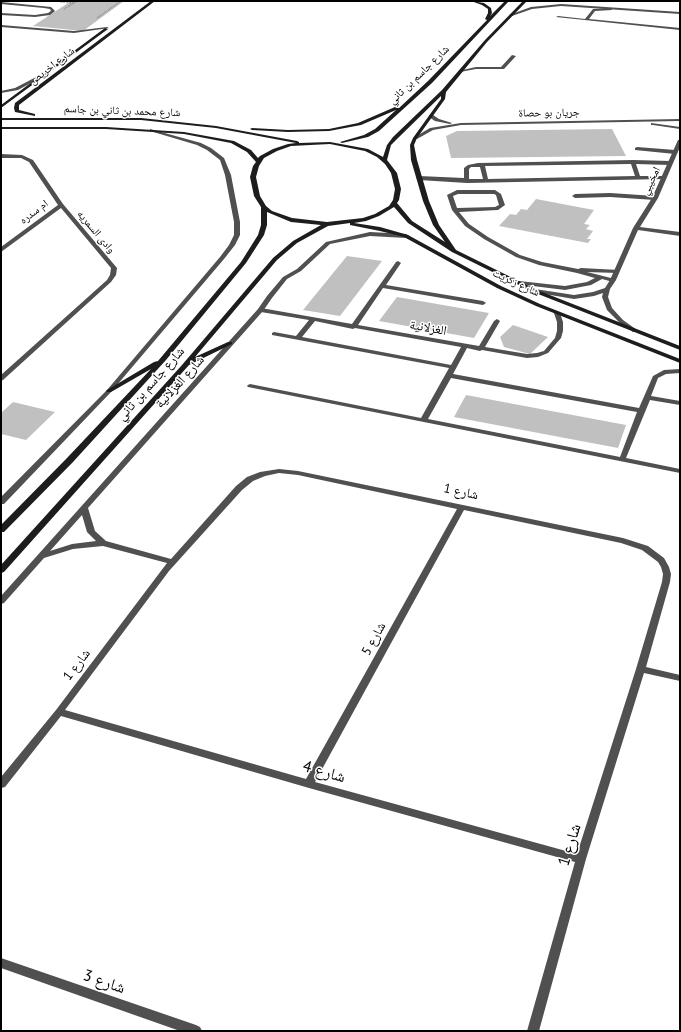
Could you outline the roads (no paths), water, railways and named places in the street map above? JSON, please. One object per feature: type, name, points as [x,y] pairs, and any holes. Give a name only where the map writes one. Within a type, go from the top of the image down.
[{"type":"main road","points":[[126,15],[144,1]]},
{"type":"main road","name":"شارع اخريص","points":[[78,118],[61,115],[30,115],[22,113],[16,108],[17,104],[153,1]]},
{"type":"main road","points":[[472,1],[483,4],[490,9],[491,11],[487,18],[487,22]]},
{"type":"main road","name":"شارع جاسم بن ثاني","points":[[333,143],[366,136],[378,130],[430,82],[507,1]]},
{"type":"main road","name":"شارع جاسم بن ثاني","points":[[384,160],[385,153],[392,141],[444,91],[460,71],[525,1]]},
{"type":"main road","name":"شارع اخريص","points":[[1,107],[113,24]]},
{"type":"main road","points":[[444,91],[443,99],[415,138],[412,145],[419,178],[436,225],[454,251]]},
{"type":"main road","points":[[216,127],[288,131],[329,130],[359,124],[403,106]]},
{"type":"main road","name":"شارع محمد بن ثاني بن جاسم","points":[[1,119],[141,119],[216,127],[284,140],[312,143]]},
{"type":"main road","name":"شارع محمد بن ثاني بن جاسم","points":[[1,128],[106,128],[152,130],[200,135],[232,142],[249,151],[258,161]]},
{"type":"main road","points":[[333,143],[366,150],[384,160],[392,168],[396,176],[398,189],[394,204],[372,217],[345,223],[327,224],[291,220],[270,212],[264,207],[256,196],[254,172],[258,161],[262,157],[279,149],[295,144],[333,143]]},
{"type":"main road","name":"شارع زكريت","points":[[394,204],[410,222],[454,251],[535,291],[680,348]]},
{"type":"main road","name":"شارع جاسم بن ثاني","points":[[1,530],[70,460],[164,359],[252,250],[261,235],[264,225],[264,207]]},
{"type":"main road","name":"شارع زكريت","points":[[345,223],[380,228],[406,236],[499,287],[557,313],[680,361]]},
{"type":"main road","name":"شارع جاسم بن ثاني","points":[[1,570],[184,366],[275,259],[295,242],[327,224]]},
{"type":"main road","points":[[184,366],[230,343]]},
{"type":"main road","points":[[109,391],[164,359]]},
{"type":"street","points":[[582,1],[680,12]]},
{"type":"street","points":[[1,3],[48,7],[53,11],[49,14],[35,16],[1,14]]},
{"type":"street","points":[[512,15],[531,8],[561,4],[680,12]]},
{"type":"street","points":[[586,20],[592,11],[601,9],[662,11]]},
{"type":"street","points":[[589,15],[680,25]]},
{"type":"street","points":[[558,16],[680,29]]},
{"type":"street","points":[[1,26],[74,32],[107,28]]},
{"type":"street","points":[[460,71],[504,68],[514,56]]},
{"type":"street","points":[[470,60],[488,68]]},
{"type":"street","points":[[1,92],[16,89],[42,76]]},
{"type":"street","name":"جريان بو حصاة","points":[[431,116],[441,121],[461,124]]},
{"type":"street","name":"جريان بو حصاة","points":[[415,138],[432,128],[461,124],[638,122],[680,120]]},
{"type":"street","name":"جريان بو حصاة","points":[[638,122],[680,128]]},
{"type":"street","points":[[1,502],[109,391],[222,258],[232,245],[237,235],[237,222],[228,175],[222,159],[210,149],[198,144],[152,130]]},
{"type":"street","name":"امخيبي","points":[[607,289],[613,280],[636,228],[656,195],[680,141]]},
{"type":"street","points":[[637,149],[675,152]]},
{"type":"street","name":"وادى السمريه","points":[[1,156],[22,157],[31,161],[61,205],[114,268],[113,275],[109,281],[1,379]]},
{"type":"street","points":[[467,181],[466,171],[468,168],[482,165],[633,162],[670,163]]},
{"type":"street","points":[[633,162],[638,178]]},
{"type":"street","points":[[482,165],[486,181]]},
{"type":"street","points":[[419,178],[486,181],[664,177]]},
{"type":"street","points":[[455,210],[496,209],[502,205],[498,194],[495,192],[457,192],[450,195],[455,210],[475,232],[518,256],[540,264],[578,270],[613,280]]},
{"type":"street","points":[[575,196],[656,195]]},
{"type":"street","name":"ام سدره","points":[[1,250],[61,205]]},
{"type":"street","points":[[636,228],[680,234]]},
{"type":"street","name":"شارع الغزلانية","points":[[1,601],[261,310],[277,286],[299,270],[328,242],[370,234],[406,236]]},
{"type":"street","points":[[353,327],[398,263]]},
{"type":"street","points":[[578,270],[617,270]]},
{"type":"street","points":[[519,283],[565,288],[589,284],[601,277]]},
{"type":"street","points":[[382,286],[483,303]]},
{"type":"street","points":[[535,291],[558,296],[581,297],[607,289]]},
{"type":"street","points":[[607,289],[605,297],[609,309],[621,321],[635,331]]},
{"type":"street","name":"الغزلانية","points":[[261,310],[527,356],[538,355],[546,352],[558,338],[560,322],[557,313]]},
{"type":"street","points":[[298,338],[314,319]]},
{"type":"street","points":[[480,349],[497,321]]},
{"type":"street","points":[[274,334],[453,367]]},
{"type":"street","points":[[423,420],[464,346]]},
{"type":"street","points":[[622,460],[655,377],[664,372],[680,371]]},
{"type":"street","points":[[448,375],[642,411]]},
{"type":"street","points":[[250,386],[680,472]]},
{"type":"street","points":[[647,397],[680,403]]},
{"type":"street","name":"شارع 1","points":[[1,784],[59,712],[173,562],[239,488],[250,479],[263,474],[279,471],[298,472],[634,544],[644,548],[657,557],[665,567],[667,574],[666,582],[641,669],[580,859],[533,1031]]},
{"type":"street","points":[[84,507],[90,528],[103,543]]},
{"type":"street","name":"شارع 5","points":[[309,784],[462,507]]},
{"type":"street","points":[[40,557],[72,547],[103,543],[173,562]]},
{"type":"street","points":[[641,669],[680,678]]},
{"type":"street","name":"شارع 4","points":[[59,712],[309,784],[580,859]]},
{"type":"street","name":"شارع 3","points":[[1,963],[170,1027],[196,1031]]}]
